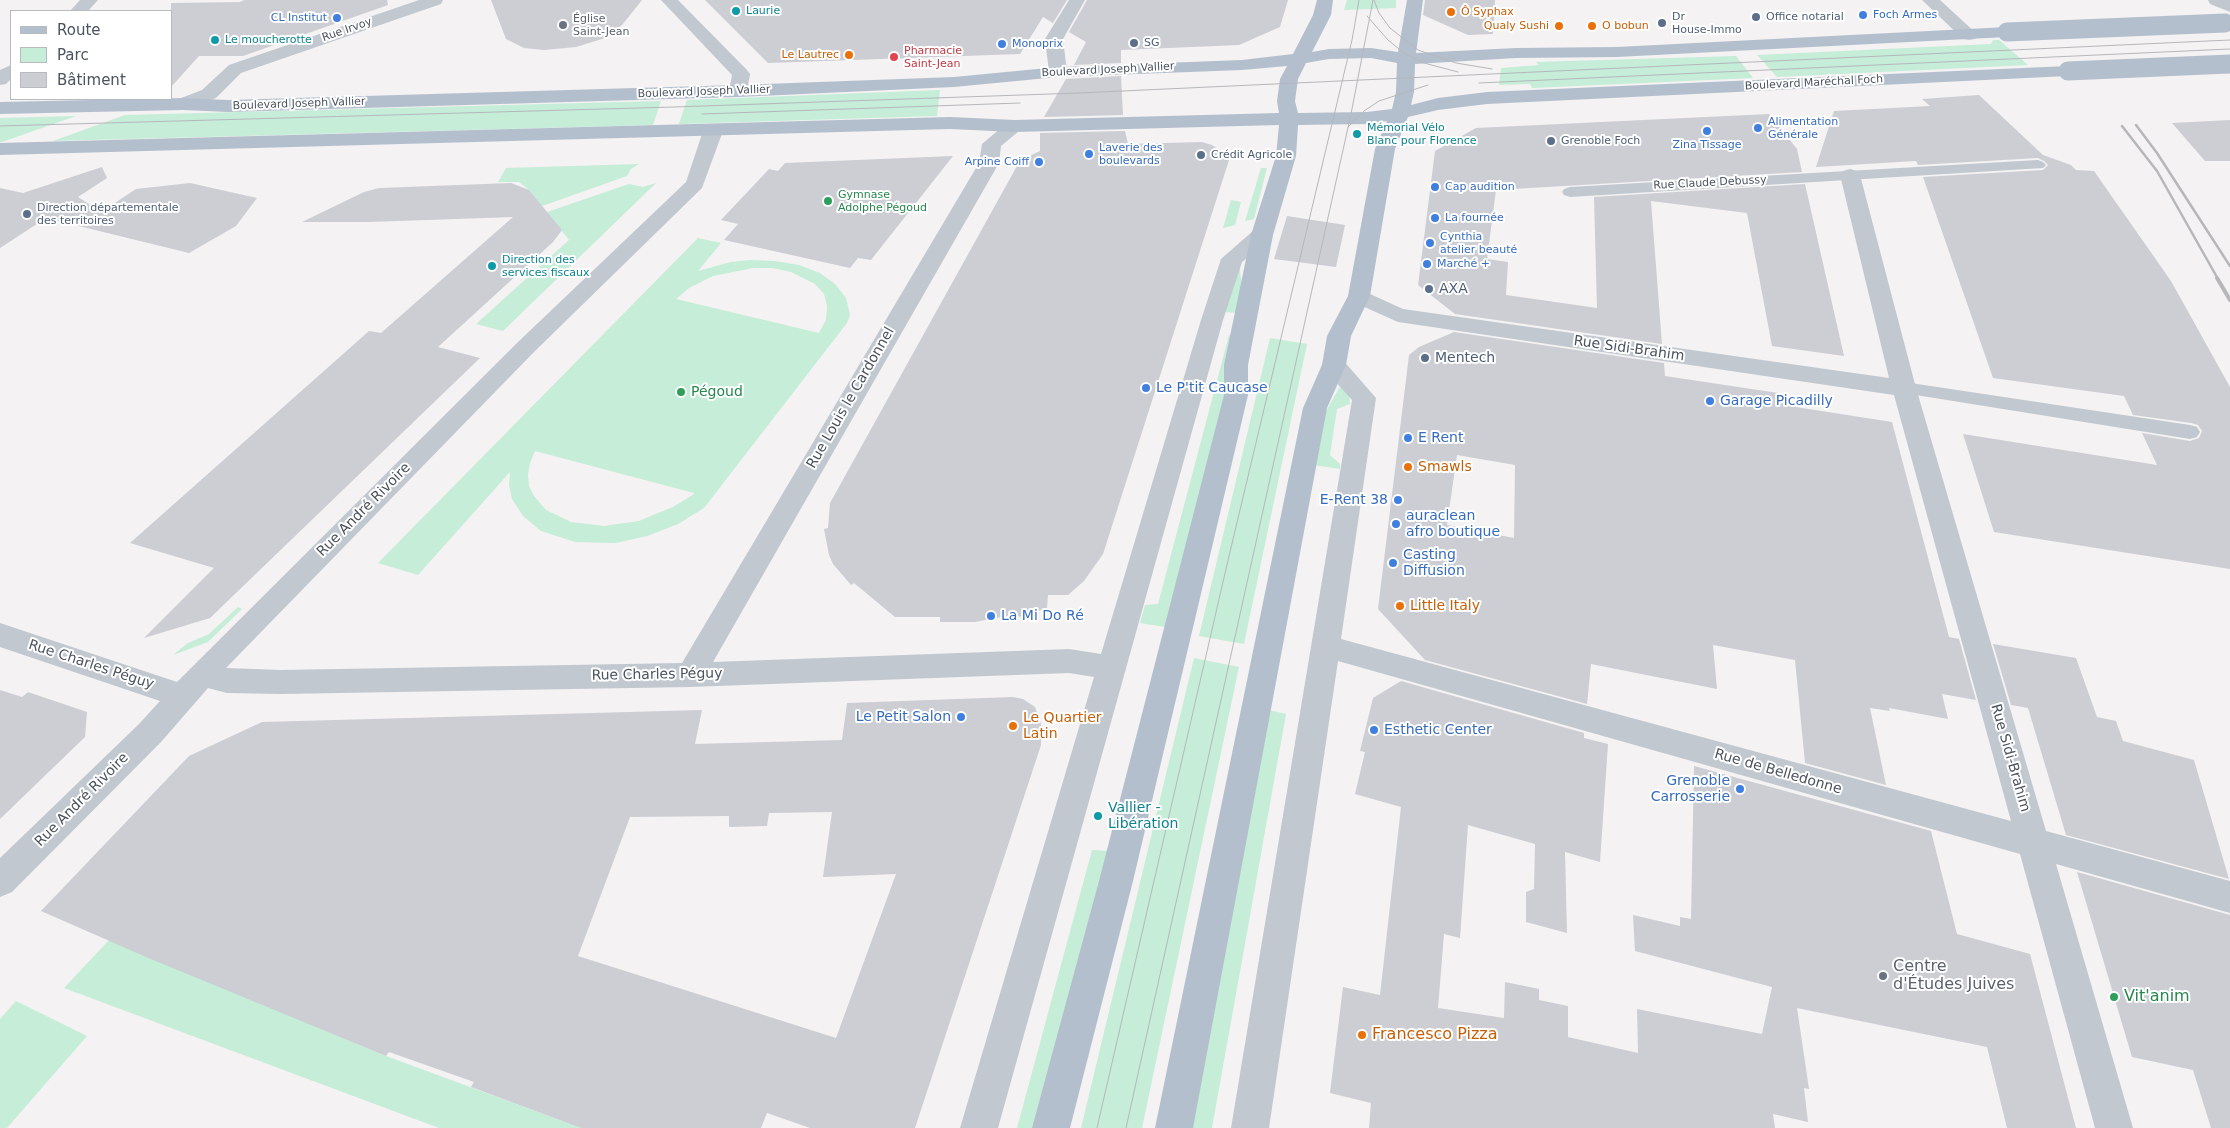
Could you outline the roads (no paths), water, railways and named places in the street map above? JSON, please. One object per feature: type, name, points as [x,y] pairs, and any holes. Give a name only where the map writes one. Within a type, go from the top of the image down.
[{"type":"main road","points":[[1050,1128],[1116,881],[1236,395],[1236,365],[1262,235],[1286,156],[1289,118],[1286,101],[1289,79],[1322,15],[1325,0]]},
{"type":"main road","points":[[1174,1128],[1316,408],[1334,365],[1339,336],[1359,296],[1383,157],[1400,113],[1405,92],[1406,58],[1414,0]]},
{"type":"main road","points":[[1406,58],[1516,53],[1617,52],[2227,23]]},
{"type":"main road","name":"Boulevard Joseph Vallier","points":[[0,108],[183,104],[228,106],[738,91],[980,80],[1058,72],[1242,65],[1329,54],[1371,53],[1406,58]]},
{"type":"main road","name":"Boulevard Maréchal Foch","points":[[1400,113],[1438,104],[1487,98],[2230,64]]},
{"type":"main road","points":[[0,149],[713,131],[950,123],[1015,126],[1289,118],[1367,118],[1400,113]]},
{"type":"street","points":[[79,10],[90,0]]},
{"type":"street","name":"Rue Irvoy","points":[[183,104],[209,94],[234,69],[434,0]]},
{"type":"street","points":[[669,0],[741,74],[738,91]]},
{"type":"street","points":[[1058,72],[1054,38],[1077,0]]},
{"type":"street","points":[[1930,0],[1969,35]]},
{"type":"street","points":[[2216,0],[2230,7]]},
{"type":"street","points":[[0,80],[10,71]]},
{"type":"street","name":"Rue Louis le Cardonnel","points":[[690,676],[989,162],[992,144],[1015,126]]},
{"type":"street","name":"Rue André Rivoire","points":[[0,881],[150,733],[192,685],[526,347],[695,184],[713,131]]},
{"type":"street","points":[[1850,175],[1904,388]]},
{"type":"street","points":[[979,1128],[1212,320],[1232,259],[1262,235]]},
{"type":"street","name":"Rue Sidi-Brahim","points":[[1359,296],[1398,315],[1904,388],[2114,1128]]},
{"type":"street","points":[[1250,1128],[1364,398],[1334,365]]},
{"type":"street","name":"Rue Charles Péguy","points":[[0,634],[192,685],[227,681],[281,682],[690,676],[1069,661],[1112,668]]},
{"type":"street","name":"Rue de Belledonne","points":[[1325,646],[2230,897]]},
{"type":"lane","name":"Rue Claude Debussy","points":[[1570,192],[2038,165]]},
{"type":"lane","name":"Rue Sidi-Brahim","points":[[1904,388],[2190,432]]},
{"type":"tram line","points":[[1342,81],[1359,0]]},
{"type":"tram line","points":[[1369,19],[1373,0]]},
{"type":"tram line","points":[[1374,0],[1379,13],[1390,28],[1418,50],[1456,63],[1492,69]]},
{"type":"tram line","points":[[1358,80],[1369,19]]},
{"type":"tram line","points":[[1369,19],[1388,40],[1404,53],[1424,63],[1458,72]]},
{"type":"tram line","points":[[1358,80],[2230,40]]},
{"type":"tram line","points":[[1479,83],[2230,49]]},
{"type":"tram line","points":[[1342,81],[1358,80]]},
{"type":"tram line","points":[[1348,127],[1358,80]]},
{"type":"tram line","points":[[0,126],[674,107],[1079,93],[1342,81]]},
{"type":"tram line","points":[[1097,1128],[1229,556],[1342,81]]},
{"type":"tram line","points":[[1348,127],[1364,111],[1379,101],[1428,85]]},
{"type":"tram line","points":[[702,114],[1020,103]]},
{"type":"tram line","points":[[1126,1128],[1348,127]]},
{"type":"railway","points":[[2136,125],[2157,153],[2230,266]]},
{"type":"railway","points":[[2122,126],[2157,171],[2218,279]]},
{"type":"railway","points":[[2217,278],[2230,300]]},
{"type":"place","name":"Laurie","points":[[736,11]]},
{"type":"place","name":"Ô Syphax","points":[[1451,12]]},
{"type":"place","name":"Foch Armes","points":[[1863,15]]},
{"type":"place","name":"Office notarial","points":[[1756,17]]},
{"type":"place","name":"CL Institut","points":[[337,18]]},
{"type":"place","name":"Dr House-Immo","points":[[1662,23]]},
{"type":"place","name":"Église Saint-Jean","points":[[563,25]]},
{"type":"place","name":"Qualy Sushi","points":[[1559,26]]},
{"type":"place","name":"O bobun","points":[[1592,26]]},
{"type":"place","name":"Le moucherotte","points":[[215,40]]},
{"type":"place","name":"SG","points":[[1134,43]]},
{"type":"place","name":"Monoprix","points":[[1002,44]]},
{"type":"place","name":"Le Lautrec","points":[[849,55]]},
{"type":"place","name":"Pharmacie Saint-Jean","points":[[894,57]]},
{"type":"place","name":"Alimentation Générale","points":[[1758,128]]},
{"type":"place","name":"Zina Tissage","points":[[1707,131]]},
{"type":"place","name":"Mémorial Vélo Blanc pour Florence","points":[[1357,134]]},
{"type":"place","name":"Grenoble Foch","points":[[1551,141]]},
{"type":"place","name":"Laverie des boulevards","points":[[1089,154]]},
{"type":"place","name":"Crédit Agricole","points":[[1201,155]]},
{"type":"place","name":"Arpine Coiff","points":[[1039,162]]},
{"type":"place","name":"Cap audition","points":[[1435,187]]},
{"type":"place","name":"Gymnase Adolphe Pégoud","points":[[828,201]]},
{"type":"place","name":"Direction départementale des territoires","points":[[27,214]]},
{"type":"place","name":"La fournée","points":[[1435,218]]},
{"type":"place","name":"Cynthia atelier beauté","points":[[1430,243]]},
{"type":"place","name":"Marché +","points":[[1427,264]]},
{"type":"place","name":"Direction des services fiscaux","points":[[492,266]]},
{"type":"place","name":"AXA","points":[[1429,289]]},
{"type":"place","name":"Mentech","points":[[1425,358]]},
{"type":"place","name":"Le P'tit Caucase","points":[[1146,388]]},
{"type":"place","name":"Pégoud","points":[[681,392]]},
{"type":"place","name":"Garage Picadilly","points":[[1710,401]]},
{"type":"place","name":"E Rent","points":[[1408,438]]},
{"type":"place","name":"Smawls","points":[[1408,467]]},
{"type":"place","name":"E-Rent 38","points":[[1398,500]]},
{"type":"place","name":"auraclean afro boutique","points":[[1396,524]]},
{"type":"place","name":"Casting Diffusion","points":[[1393,563]]},
{"type":"place","name":"Little Italy","points":[[1400,606]]},
{"type":"place","name":"La Mi Do Ré","points":[[991,616]]},
{"type":"place","name":"Le Petit Salon","points":[[961,717]]},
{"type":"place","name":"Le Quartier Latin","points":[[1013,726]]},
{"type":"place","name":"Esthetic Center","points":[[1374,730]]},
{"type":"place","name":"Grenoble Carrosserie","points":[[1740,789]]},
{"type":"place","name":"Vallier - Libération","points":[[1098,816]]},
{"type":"place","name":"Centre d'Études Juives","points":[[1883,976]]},
{"type":"place","name":"Vit'anim","points":[[2114,997]]},
{"type":"place","name":"Francesco Pizza","points":[[1362,1035]]}]
